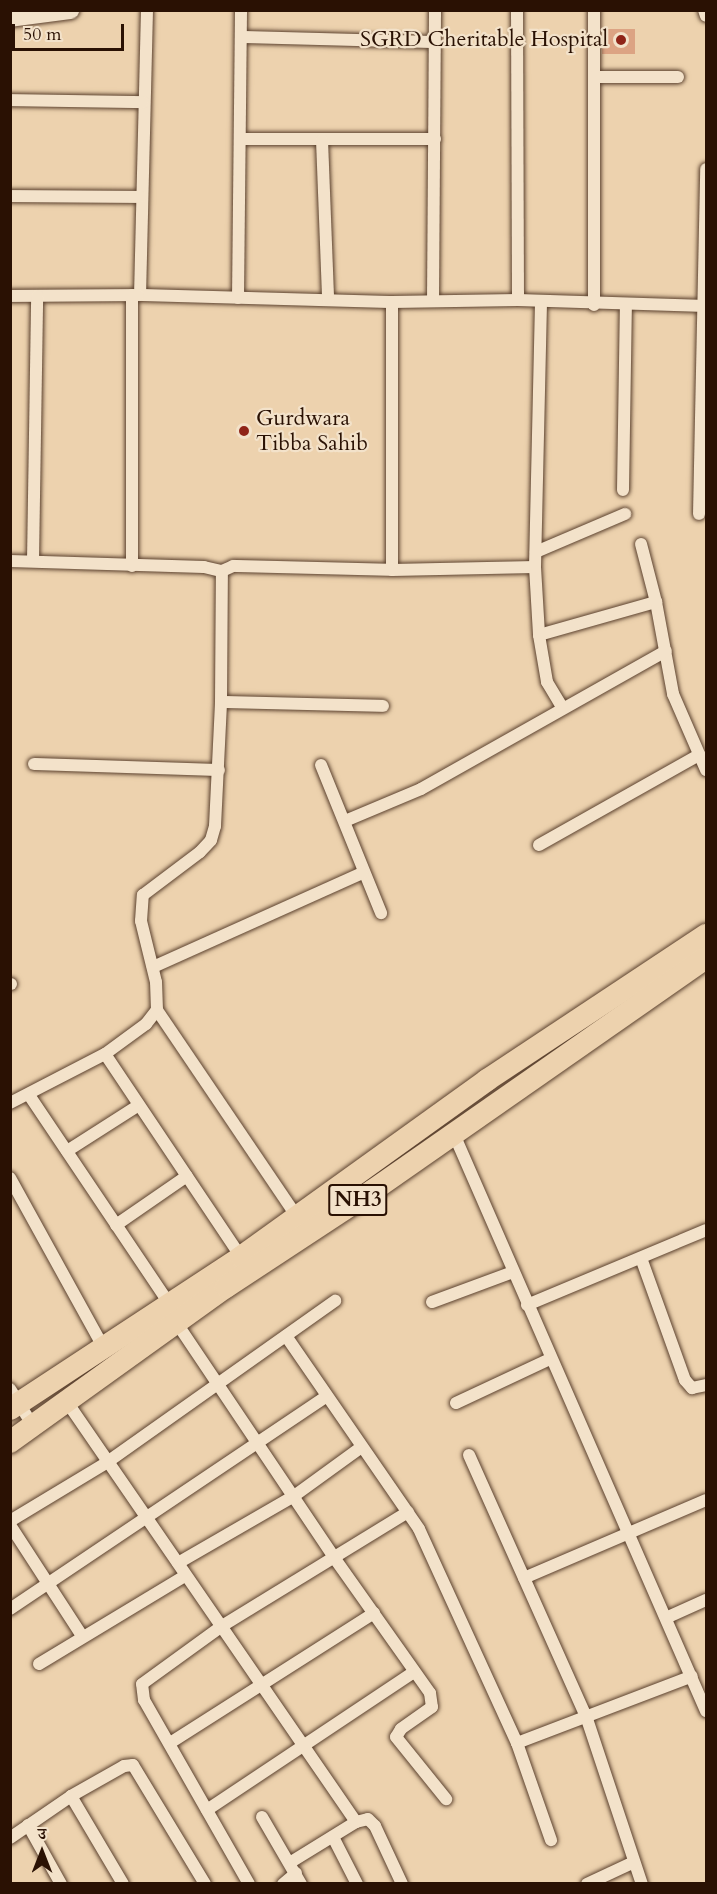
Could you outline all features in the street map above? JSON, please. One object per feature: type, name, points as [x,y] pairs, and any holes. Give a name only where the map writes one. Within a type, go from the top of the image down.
[{"type":"highway","name":"NH3","points":[[10,1442],[67,1402],[242,1257],[302,1225],[487,1080],[706,935]]},
{"type":"highway","name":"NH3","points":[[13,1400],[104,1348],[173,1313],[302,1225],[453,1132],[706,958]]},
{"type":"street","points":[[10,18],[70,10]]},
{"type":"street","points":[[132,566],[136,295],[147,10]]},
{"type":"street","points":[[238,298],[241,10]]},
{"type":"street","points":[[433,300],[435,10]]},
{"type":"street","points":[[517,10],[518,300]]},
{"type":"street","points":[[594,10],[594,305]]},
{"type":"street","points":[[704,10],[706,16]]},
{"type":"street","points":[[241,37],[435,42]]},
{"type":"street","points":[[594,77],[678,77]]},
{"type":"street","points":[[10,100],[144,102]]},
{"type":"street","points":[[240,139],[435,139]]},
{"type":"street","points":[[322,140],[328,298]]},
{"type":"street","points":[[699,514],[706,169]]},
{"type":"street","points":[[10,196],[140,197]]},
{"type":"street","points":[[10,296],[328,298],[392,302],[518,300],[594,305],[704,306]]},
{"type":"street","points":[[33,561],[37,296]]},
{"type":"street","points":[[541,301],[535,567],[539,635],[547,682],[562,707]]},
{"type":"street","points":[[392,302],[392,570]]},
{"type":"street","points":[[623,490],[626,304]]},
{"type":"street","points":[[536,552],[625,514]]},
{"type":"street","points":[[642,544],[656,602],[673,694],[706,770]]},
{"type":"street","points":[[10,561],[204,567],[222,570],[233,566],[392,570],[535,567]]},
{"type":"street","points":[[222,570],[222,702],[219,770],[211,840],[187,864],[143,895],[141,921],[153,967],[157,1010],[302,1225]]},
{"type":"street","points":[[539,635],[656,602]]},
{"type":"street","points":[[345,821],[421,789],[562,707],[666,651]]},
{"type":"street","points":[[222,702],[383,706]]},
{"type":"street","points":[[539,845],[699,755]]},
{"type":"street","points":[[34,764],[219,770]]},
{"type":"street","points":[[321,765],[345,821],[362,873],[381,913]]},
{"type":"street","points":[[153,967],[362,873]]},
{"type":"street","points":[[10,1103],[105,1054],[146,1024],[157,1010]]},
{"type":"street","points":[[105,1054],[242,1257]]},
{"type":"street","points":[[29,1095],[116,1225],[218,1386],[333,1556],[430,1693],[432,1707],[401,1729],[396,1737],[446,1799]]},
{"type":"street","points":[[67,1151],[139,1104]]},
{"type":"street","points":[[453,1132],[550,1359],[668,1617],[706,1711]]},
{"type":"street","points":[[116,1225],[187,1176]]},
{"type":"street","points":[[10,1178],[104,1348]]},
{"type":"street","points":[[527,1305],[706,1230]]},
{"type":"street","points":[[641,1258],[685,1380],[692,1388],[706,1385]]},
{"type":"street","points":[[432,1302],[513,1272]]},
{"type":"street","points":[[82,1636],[10,1523],[106,1463],[218,1386],[335,1301]]},
{"type":"street","points":[[286,1336],[360,1448],[408,1512],[426,1544],[517,1743],[551,1840]]},
{"type":"street","points":[[456,1403],[550,1359]]},
{"type":"street","points":[[10,1609],[145,1515],[326,1397]]},
{"type":"street","points":[[13,1400],[33,1426]]},
{"type":"street","points":[[67,1402],[106,1463],[145,1515],[178,1563],[184,1576],[263,1684],[356,1822]]},
{"type":"street","points":[[178,1563],[294,1496],[360,1448]]},
{"type":"street","points":[[469,1455],[587,1719],[642,1884]]},
{"type":"street","points":[[524,1578],[706,1500]]},
{"type":"street","points":[[249,1884],[144,1700],[142,1684],[222,1626],[408,1512]]},
{"type":"street","points":[[39,1664],[184,1576]]},
{"type":"street","points":[[668,1617],[706,1600]]},
{"type":"street","points":[[170,1743],[374,1613]]},
{"type":"street","points":[[207,1810],[304,1743],[414,1672]]},
{"type":"street","points":[[517,1743],[587,1719],[693,1677]]},
{"type":"street","points":[[10,1838],[71,1796],[124,1766],[133,1765],[205,1884]]},
{"type":"street","points":[[71,1796],[123,1884]]},
{"type":"street","points":[[262,1817],[296,1873]]},
{"type":"street","points":[[283,1884],[333,1837],[356,1822],[372,1821],[402,1884]]},
{"type":"street","points":[[28,1825],[61,1884]]},
{"type":"street","points":[[333,1837],[357,1884]]},
{"type":"street","points":[[587,1884],[634,1862]]},
{"type":"building","points":[[602,29],[635,29],[635,54],[602,54]]},
{"type":"place","name":"SGRD Cheritable Hospital","points":[[621,40]]},
{"type":"place","name":"Gurdwara Tibba Sahib","points":[[244,431]]}]
